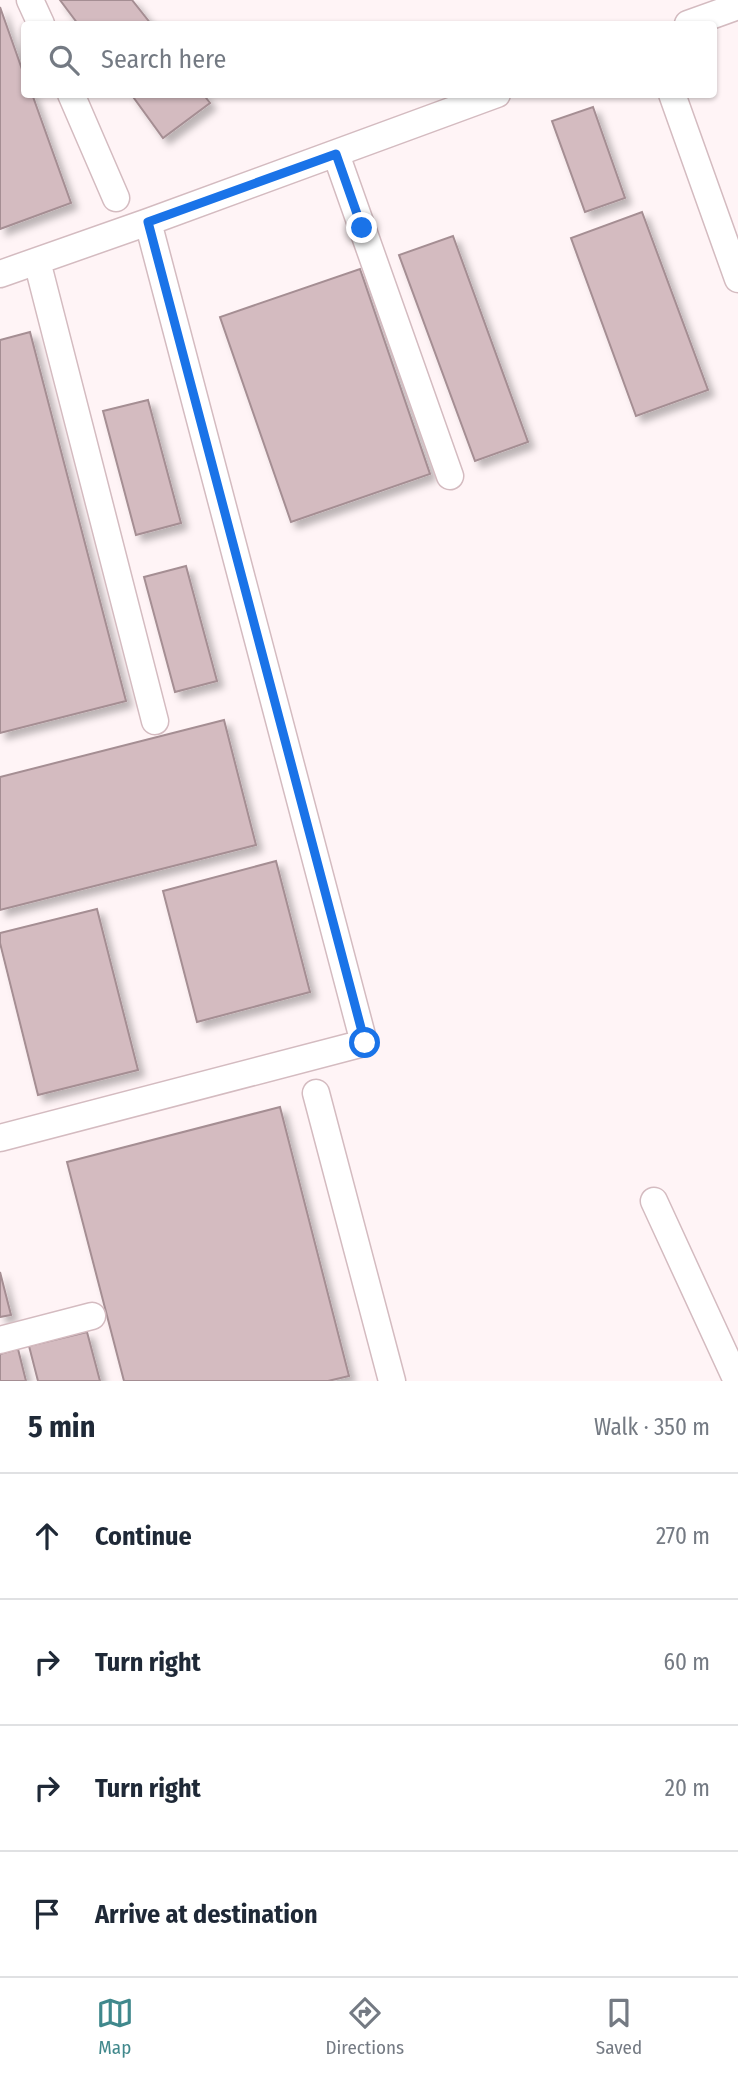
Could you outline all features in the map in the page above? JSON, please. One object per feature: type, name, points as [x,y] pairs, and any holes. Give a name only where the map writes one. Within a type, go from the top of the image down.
[{"type":"street","points":[[30,0],[40,21]]},
{"type":"street","points":[[696,21],[738,6]]},
{"type":"street","points":[[73,98],[116,198]]},
{"type":"street","points":[[0,274],[486,98]]},
{"type":"street","points":[[673,98],[738,279]]},
{"type":"street","points":[[336,154],[450,476]]},
{"type":"street","points":[[0,1138],[365,1043],[148,222]]},
{"type":"street","points":[[37,261],[155,721]]},
{"type":"street","points":[[316,1093],[392,1381]]},
{"type":"street","points":[[654,1201],[737,1381]]},
{"type":"street","points":[[0,1340],[92,1316]]},
{"type":"building","points":[[60,0],[132,0],[149,21],[76,21]]},
{"type":"building","points":[[0,7],[21,66],[21,98],[33,98],[71,203],[0,229]]},
{"type":"building","points":[[134,98],[206,98],[210,103],[163,138]]},
{"type":"building","points":[[593,107],[625,198],[585,212],[552,121]]},
{"type":"building","points":[[642,212],[708,390],[636,416],[571,238]]},
{"type":"building","points":[[453,236],[528,442],[475,461],[399,255]]},
{"type":"building","points":[[360,269],[430,474],[291,522],[220,317]]},
{"type":"building","points":[[30,332],[126,701],[0,733],[0,340]]},
{"type":"building","points":[[148,400],[181,523],[136,535],[103,411]]},
{"type":"building","points":[[186,566],[217,681],[175,692],[144,577]]},
{"type":"building","points":[[224,720],[256,845],[0,910],[0,777]]},
{"type":"building","points":[[276,861],[310,992],[197,1022],[163,891]]},
{"type":"building","points":[[97,909],[138,1070],[38,1095],[0,943],[0,933]]},
{"type":"building","points":[[280,1107],[349,1376],[328,1381],[124,1381],[67,1162]]},
{"type":"building","points":[[0,1272],[11,1315],[0,1317]]},
{"type":"building","points":[[87,1332],[100,1381],[38,1381],[29,1346]]},
{"type":"building","points":[[18,1349],[26,1381],[0,1381],[0,1354]]},
{"type":"route","points":[[362,228],[336,154],[148,222],[365,1043]]}]
